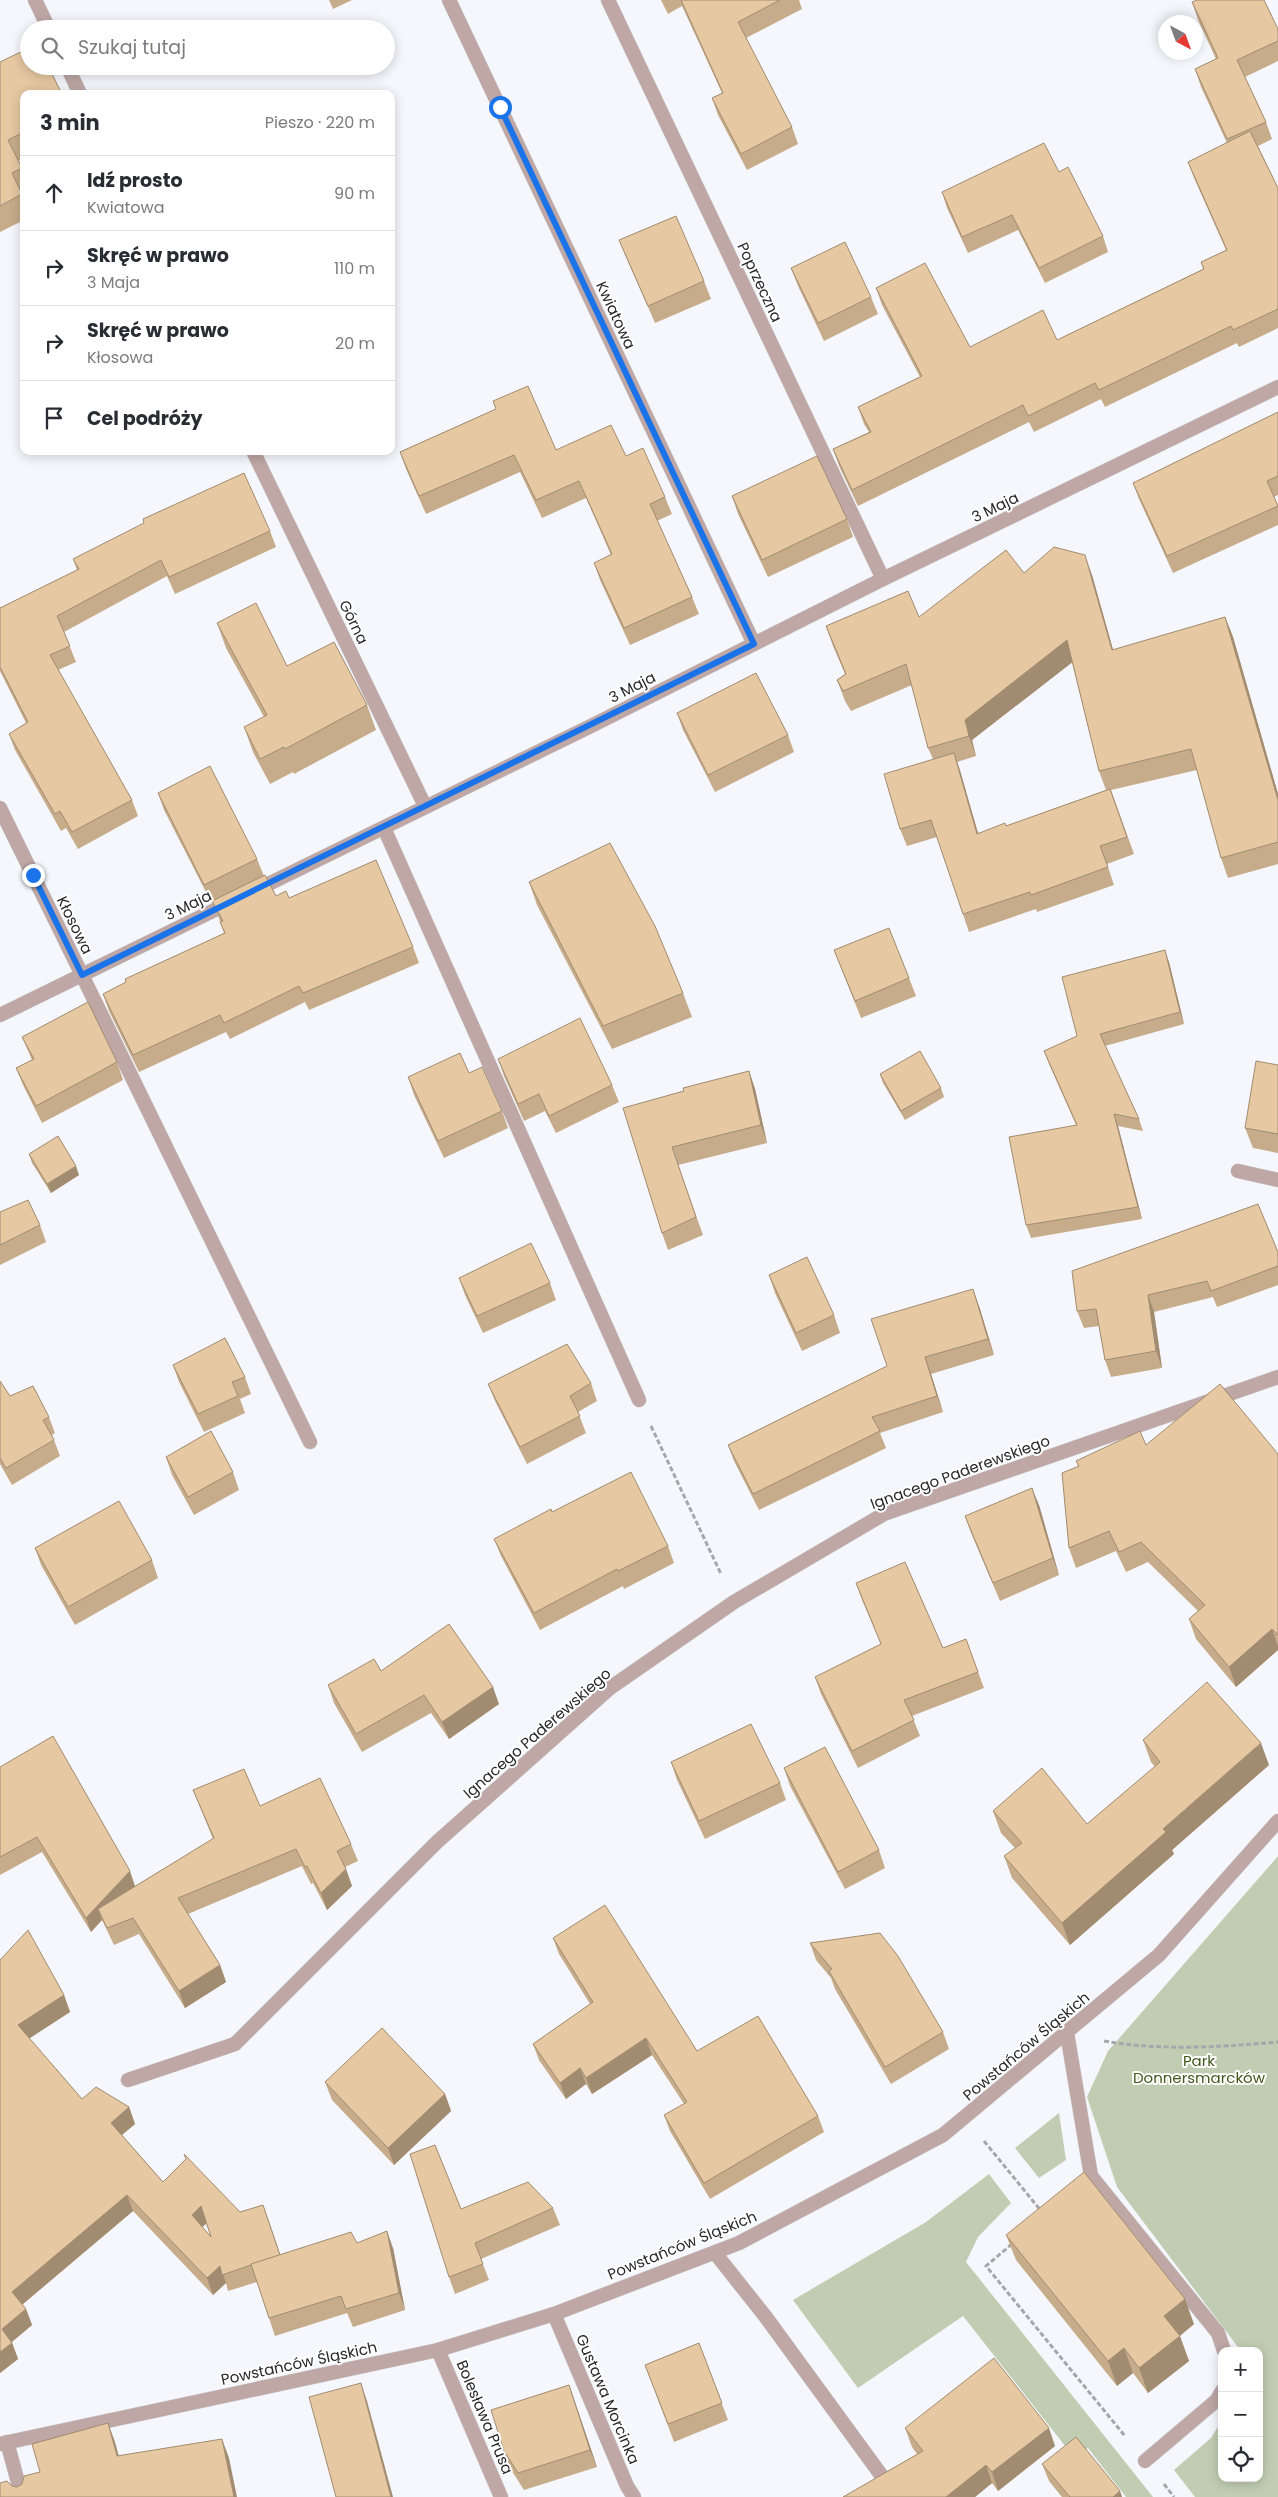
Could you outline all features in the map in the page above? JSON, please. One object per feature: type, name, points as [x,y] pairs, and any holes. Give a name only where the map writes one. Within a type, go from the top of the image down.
[{"type":"street","points":[[35,0],[45,20]]},
{"type":"street","name":"Kwiatowa","points":[[449,0],[754,644]]},
{"type":"street","name":"Poprzeczna","points":[[608,0],[883,579]]},
{"type":"street","points":[[71,75],[78,90]]},
{"type":"street","name":"3 Maja","points":[[0,1015],[384,828],[883,579],[1278,387]]},
{"type":"street","name":"Górna","points":[[255,455],[425,806]]},
{"type":"street","name":"Kłosowa","points":[[0,808],[310,1442]]},
{"type":"street","points":[[384,828],[639,1400]]},
{"type":"street","points":[[1238,1171],[1278,1180]]},
{"type":"street","name":"Ignacego Paderewskiego","points":[[128,2080],[235,2044],[437,1842],[610,1688],[734,1602],[884,1514],[1278,1377]]},
{"type":"street","name":"Powstańców Śląskich","points":[[4,2443],[438,2350],[554,2314],[739,2243],[943,2135],[1067,2034],[1159,1955],[1278,1821]]},
{"type":"street","points":[[1067,2034],[1091,2176],[1218,2333],[1223,2347]]},
{"type":"street","points":[[715,2253],[765,2316],[884,2479]]},
{"type":"street","name":"Gustawa Morcinka","points":[[554,2314],[634,2497]]},
{"type":"street","name":"Bolesława Prusa","points":[[438,2350],[501,2497]]},
{"type":"street","points":[[1145,2461],[1217,2400],[1221,2392]]},
{"type":"street","points":[[4,2443],[22,2497]]},
{"type":"path","points":[[639,1400],[734,1602]]},
{"type":"path","points":[[1101,2041],[1136,2046],[1222,2046],[1278,2042]]},
{"type":"path","points":[[965,2117],[1044,2216]]},
{"type":"path","points":[[1015,2241],[986,2266],[1174,2497]]},
{"type":"green space","name":"Park Donnersmarcków","points":[[1278,1856],[1278,2497],[1195,2497],[1174,2470],[1211,2438],[1218,2427],[1218,2482],[1263,2482],[1263,2347],[1238,2347],[1117,2187],[1087,2097],[1108,2051]]},
{"type":"green space","points":[[1059,2113],[1066,2160],[1039,2178],[1015,2148]]},
{"type":"green space","points":[[989,2174],[1011,2203],[978,2237],[966,2262],[1153,2497],[1126,2497],[1088,2448],[1073,2456],[963,2316],[858,2388],[793,2300],[926,2222]]},
{"type":"building","points":[[681,0],[780,0],[738,22],[792,127],[741,154],[712,98],[723,93]]},
{"type":"building","points":[[1197,0],[1264,0],[1278,29],[1278,41],[1237,60],[1266,122],[1227,139],[1195,69],[1218,58],[1203,26],[1203,15],[1198,15],[1192,2]]},
{"type":"building","points":[[20,52],[20,75],[52,75],[60,90],[20,90],[20,134],[8,140],[20,164],[20,169],[12,173],[20,190],[20,195],[0,206],[0,62]]},
{"type":"building","points":[[1250,131],[1278,188],[1278,309],[1233,330],[1231,326],[1099,390],[1095,383],[1028,416],[1023,405],[852,490],[833,449],[871,432],[858,407],[922,376],[876,288],[925,263],[970,347],[1043,310],[1057,340],[1204,269],[1201,262],[1227,250],[1188,162]]},
{"type":"building","points":[[1044,143],[1059,172],[1068,167],[1103,236],[1039,268],[1012,215],[962,237],[942,192]]},
{"type":"building","points":[[676,216],[704,281],[648,306],[619,240]]},
{"type":"building","points":[[845,242],[871,297],[818,323],[791,268]]},
{"type":"building","points":[[528,386],[556,450],[611,425],[626,456],[643,448],[665,497],[650,504],[692,597],[624,628],[594,563],[612,554],[579,481],[536,500],[514,455],[419,496],[400,452],[496,409],[493,401]]},
{"type":"building","points":[[1278,412],[1278,476],[1267,481],[1278,506],[1167,556],[1133,483]]},
{"type":"building","points":[[817,456],[847,519],[762,560],[732,496]]},
{"type":"building","points":[[244,473],[270,531],[169,577],[161,560],[57,616],[70,646],[50,655],[132,800],[72,832],[60,811],[55,814],[9,734],[28,722],[0,667],[0,608],[79,569],[73,559],[144,523],[143,519]]},
{"type":"building","points":[[1054,547],[1085,555],[1112,650],[1225,617],[1278,800],[1278,842],[1221,858],[1191,749],[1099,771],[1067,640],[965,720],[969,736],[928,748],[906,664],[843,691],[837,680],[846,674],[826,626],[908,591],[919,617],[1006,550],[1024,573]]},
{"type":"building","points":[[256,603],[287,666],[334,642],[367,705],[285,749],[284,747],[260,759],[244,727],[267,715],[217,623]]},
{"type":"building","points":[[756,673],[788,735],[708,775],[677,713]]},
{"type":"building","points":[[954,753],[977,834],[1005,823],[1006,826],[1110,789],[1127,837],[1100,846],[1108,867],[1031,895],[1030,892],[963,914],[931,820],[900,829],[884,774]]},
{"type":"building","points":[[210,766],[257,859],[204,885],[158,793]]},
{"type":"building","points":[[610,843],[655,926],[683,993],[603,1026],[529,882]]},
{"type":"building","points":[[376,860],[413,947],[303,993],[299,986],[224,1023],[220,1015],[133,1055],[103,994],[126,982],[125,979],[225,933],[220,922],[223,921],[212,901],[265,875],[276,896],[286,891],[289,898]]},
{"type":"building","points":[[889,928],[909,978],[855,1001],[834,950]]},
{"type":"building","points":[[1165,950],[1180,1012],[1100,1034],[1139,1119],[1114,1114],[1138,1207],[1026,1225],[1009,1137],[1077,1125],[1044,1051],[1077,1036],[1062,977]]},
{"type":"building","points":[[88,1002],[117,1062],[36,1106],[16,1068],[34,1059],[22,1037]]},
{"type":"building","points":[[580,1018],[612,1085],[549,1116],[539,1094],[518,1104],[498,1059]]},
{"type":"building","points":[[920,1051],[941,1088],[901,1111],[880,1074]]},
{"type":"building","points":[[460,1053],[469,1073],[482,1067],[502,1111],[438,1141],[408,1077]]},
{"type":"building","points":[[1256,1061],[1278,1065],[1278,1134],[1245,1128]]},
{"type":"building","points":[[749,1071],[761,1125],[672,1147],[696,1217],[662,1233],[623,1108],[684,1091],[683,1088]]},
{"type":"building","points":[[58,1136],[76,1166],[47,1184],[29,1154]]},
{"type":"building","points":[[28,1200],[40,1225],[0,1245],[0,1212]]},
{"type":"building","points":[[1258,1204],[1278,1252],[1278,1266],[1211,1291],[1207,1281],[1148,1295],[1156,1351],[1105,1360],[1096,1309],[1077,1311],[1072,1271]]},
{"type":"building","points":[[531,1243],[550,1283],[477,1316],[459,1278]]},
{"type":"building","points":[[807,1257],[834,1315],[796,1333],[769,1275]]},
{"type":"building","points":[[973,1289],[988,1339],[925,1357],[937,1396],[872,1417],[880,1431],[753,1494],[728,1445],[887,1366],[871,1319]]},
{"type":"building","points":[[225,1338],[245,1377],[232,1382],[238,1396],[198,1414],[173,1365]]},
{"type":"building","points":[[567,1344],[591,1383],[570,1396],[580,1416],[520,1447],[488,1384]]},
{"type":"building","points":[[0,1381],[10,1396],[33,1386],[49,1417],[43,1420],[54,1440],[6,1468],[0,1458]]},
{"type":"building","points":[[1220,1384],[1278,1454],[1278,1635],[1272,1629],[1229,1667],[1189,1619],[1205,1605],[1141,1542],[1119,1552],[1109,1531],[1069,1548],[1062,1473],[1079,1466],[1076,1461],[1140,1431],[1146,1445]]},
{"type":"building","points":[[211,1431],[233,1472],[188,1497],[166,1457]]},
{"type":"building","points":[[631,1472],[668,1546],[618,1571],[617,1569],[534,1613],[494,1539],[551,1509],[552,1512]]},
{"type":"building","points":[[1032,1488],[1053,1558],[993,1583],[965,1516]]},
{"type":"building","points":[[119,1501],[152,1560],[68,1607],[35,1548]]},
{"type":"building","points":[[905,1562],[943,1648],[966,1639],[978,1672],[904,1700],[914,1720],[852,1751],[815,1677],[881,1644],[856,1583]]},
{"type":"building","points":[[449,1624],[493,1687],[442,1722],[424,1695],[356,1734],[328,1685],[374,1659],[381,1671]]},
{"type":"building","points":[[1207,1682],[1261,1743],[1163,1829],[1166,1832],[1062,1923],[1004,1856],[1022,1843],[993,1811],[1042,1768],[1087,1824],[1160,1762],[1143,1740]]},
{"type":"building","points":[[751,1724],[780,1783],[699,1821],[671,1762]]},
{"type":"building","points":[[53,1736],[130,1871],[86,1918],[37,1837],[0,1857],[0,1767]]},
{"type":"building","points":[[825,1747],[879,1850],[838,1872],[784,1768]]},
{"type":"building","points":[[244,1769],[260,1806],[320,1778],[351,1844],[337,1851],[346,1869],[321,1893],[296,1849],[178,1898],[220,1965],[179,1991],[133,1918],[107,1928],[98,1909],[214,1838],[193,1790]]},
{"type":"building","points":[[605,1905],[697,2051],[758,2016],[818,2116],[704,2183],[664,2115],[687,2102],[646,2038],[586,2078],[580,2068],[560,2083],[533,2044],[593,2002],[553,1938]]},
{"type":"building","points":[[28,1930],[64,1995],[18,2025],[82,2099],[96,2087],[129,2107],[111,2123],[163,2182],[186,2159],[184,2154],[240,2212],[263,2205],[280,2255],[222,2275],[220,2266],[207,2278],[127,2195],[12,2292],[26,2309],[2,2329],[12,2343],[0,2352],[0,1960]],"holes":[[[201,2206],[211,2237],[192,2215]]]},
{"type":"building","points":[[880,1933],[898,1956],[943,2032],[885,2067],[829,1971],[832,1969],[810,1943]]},
{"type":"building","points":[[382,2028],[445,2094],[388,2148],[325,2082]]},
{"type":"building","points":[[435,2145],[461,2209],[528,2182],[553,2208],[475,2243],[483,2264],[449,2277],[410,2154]]},
{"type":"building","points":[[1084,2172],[1185,2299],[1164,2316],[1180,2336],[1139,2368],[1124,2348],[1108,2361],[1006,2235]]},
{"type":"building","points":[[387,2231],[399,2293],[346,2309],[341,2296],[269,2318],[251,2264],[351,2232],[357,2243]]},
{"type":"building","points":[[699,2343],[722,2403],[668,2424],[645,2365]]},
{"type":"building","points":[[994,2358],[1049,2428],[992,2472],[986,2465],[946,2497],[843,2497],[923,2451],[905,2428]]},
{"type":"building","points":[[361,2383],[391,2497],[336,2497],[309,2397]]},
{"type":"building","points":[[569,2385],[590,2450],[518,2473],[504,2451],[491,2410]]},
{"type":"building","points":[[108,2423],[117,2456],[222,2439],[234,2497],[0,2497],[0,2483],[7,2481],[12,2486],[17,2487],[22,2484],[24,2476],[40,2472],[32,2444]]},
{"type":"building","points":[[1076,2437],[1120,2491],[1113,2497],[1070,2497],[1042,2464]]},
{"type":"route","points":[[33,875],[82,975],[384,828],[754,644],[500,107]]}]
